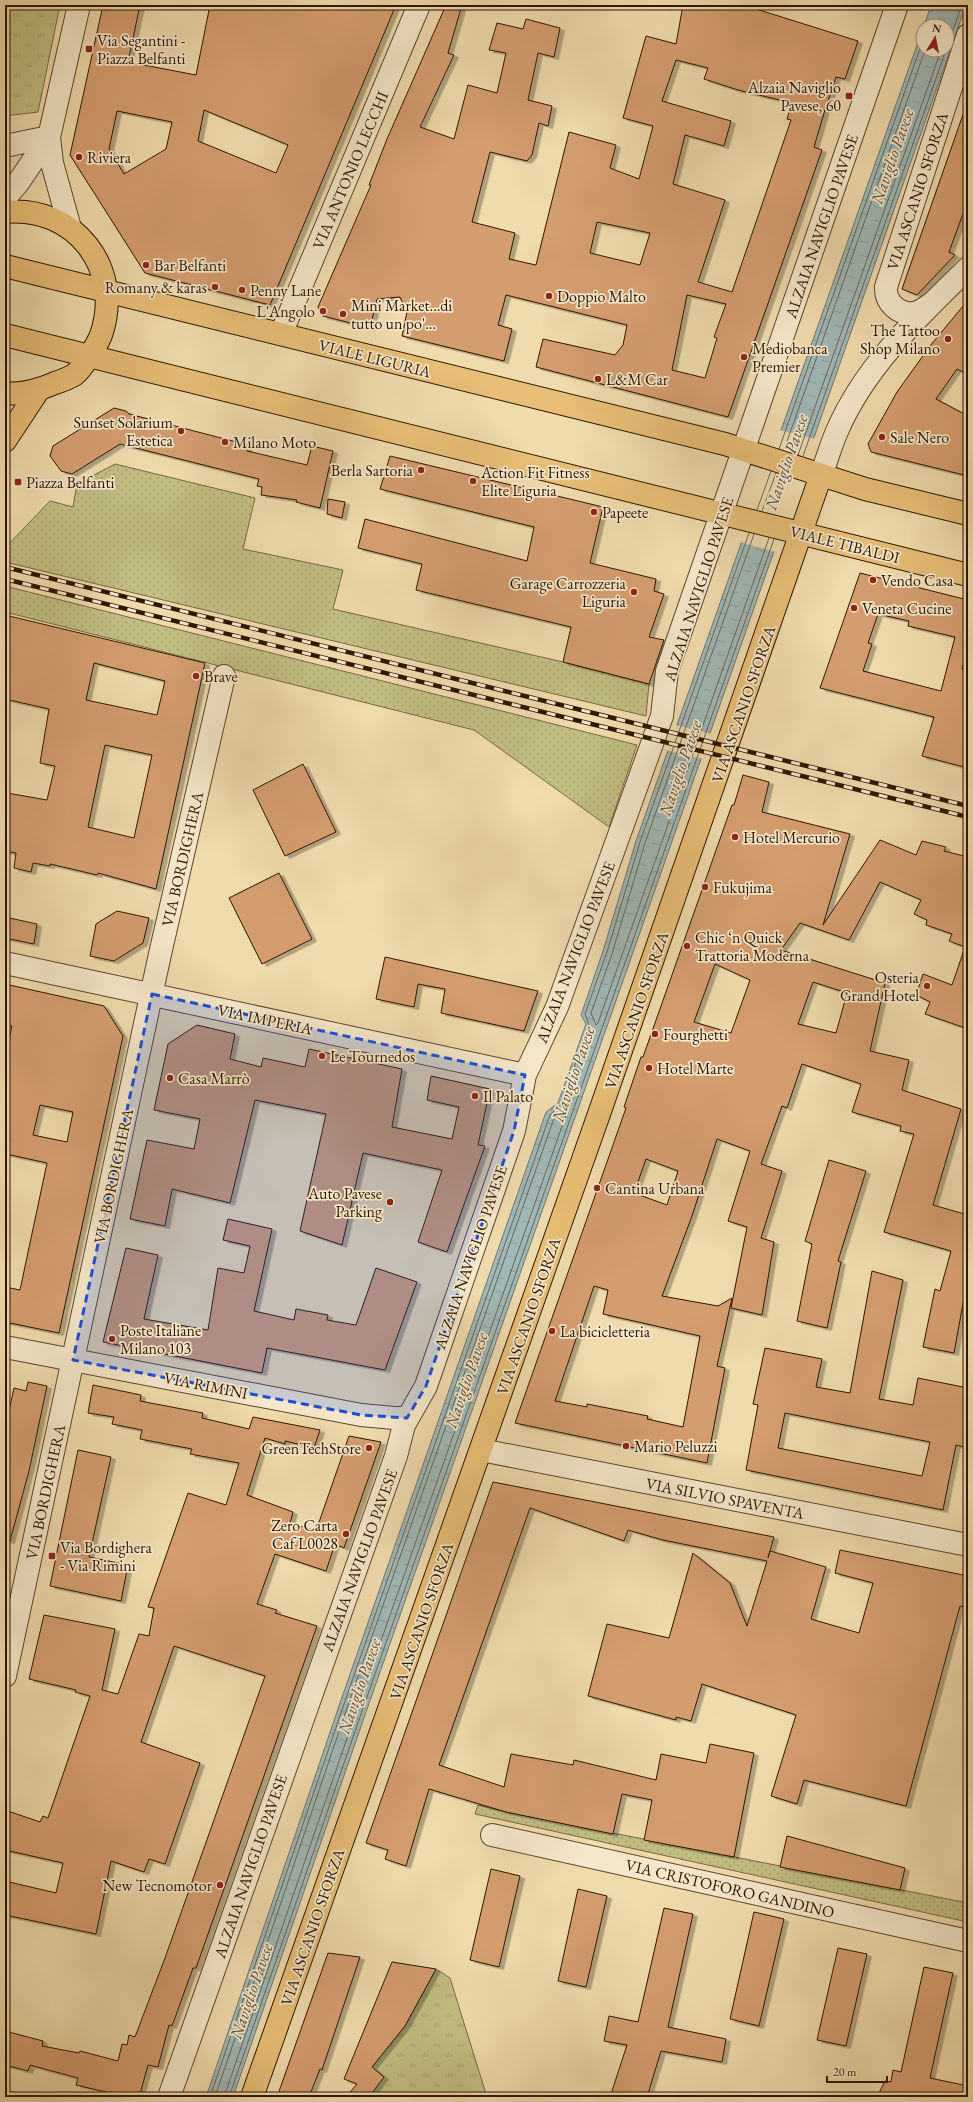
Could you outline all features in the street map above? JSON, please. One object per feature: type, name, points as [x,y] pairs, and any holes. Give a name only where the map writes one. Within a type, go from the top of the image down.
[{"type":"main road","points":[[5,212],[21,210],[49,217],[70,228],[84,240],[95,257],[104,274],[108,291],[105,323],[98,343],[90,356],[75,374],[38,391],[5,393]]},
{"type":"main road","name":"VIALE LIGURIA","points":[[5,266],[725,444],[752,453]]},
{"type":"main road","points":[[5,335],[730,516]]},
{"type":"main road","points":[[5,441],[38,391]]},
{"type":"main road","points":[[752,453],[865,489],[968,514]]},
{"type":"main road","name":"VIA ASCANIO SFORZA","points":[[252,2097],[481,1450],[815,473]]},
{"type":"main road","name":"VIALE TIBALDI","points":[[730,516],[968,575]]},
{"type":"street","points":[[70,228],[52,163],[50,137],[79,5]]},
{"type":"street","name":"VIA ANTONIO LECCHI","points":[[281,334],[418,5]]},
{"type":"street","name":"ALZAIA NAVIGLIO PAVESE","points":[[169,2097],[396,1456],[407,1418],[422,1394],[428,1379],[514,1131],[525,1075],[557,1007],[662,716],[667,671],[730,516],[752,453],[897,5]]},
{"type":"street","name":"VIA ASCANIO SFORZA","points":[[931,304],[915,313],[901,312],[889,302],[886,288],[968,35]]},
{"type":"street","points":[[5,146],[50,137]]},
{"type":"street","points":[[5,198],[26,172],[50,137]]},
{"type":"street","points":[[815,473],[855,398],[885,353],[931,304],[968,268]]},
{"type":"street","name":"VIA BORDIGHERA","points":[[5,1676],[152,994],[224,676]]},
{"type":"street","name":"VIA IMPERIA","points":[[5,962],[525,1075]]},
{"type":"street","name":"VIA RIMINI","points":[[5,1347],[361,1415],[407,1418]]},
{"type":"street","name":"VIA SILVIO SPAVENTA","points":[[481,1450],[968,1545]]},
{"type":"street","name":"VIA CRISTOFORO GANDINO","points":[[492,1835],[968,1941]]},
{"type":"highlighted area","points":[[152,994],[525,1075],[514,1131],[426,1386],[407,1418],[361,1415],[73,1360]]},
{"type":"green space","points":[[5,5],[60,5],[38,112],[5,116]]},
{"type":"green space","points":[[115,464],[255,498],[243,549],[343,570],[333,609],[563,662],[649,684],[646,716],[5,562],[5,548],[50,501],[73,507],[77,484]]},
{"type":"green space","points":[[5,586],[637,745],[609,827],[474,730],[5,612]]},
{"type":"green space","points":[[478,1805],[506,1812],[968,1903],[968,1922],[475,1814]]},
{"type":"green space","points":[[436,1969],[450,1978],[487,2097],[369,2097],[372,2067],[405,2026]]},
{"type":"green space","points":[[5,2090],[33,2097],[5,2097]]},
{"type":"water","points":[[931,5],[966,5],[955,36],[955,18],[927,18]]},
{"type":"water","name":"Naviglio Pavese","points":[[915,51],[915,58],[947,58],[366,1712],[233,2097],[206,2097],[340,1703],[546,1112],[558,1103],[586,1024],[581,1015],[603,951],[636,841]]},
{"type":"pier","points":[[779,430],[816,439],[776,552],[740,542]]},
{"type":"pier","points":[[675,725],[712,734],[703,759],[666,750]]},
{"type":"building","points":[[103,5],[140,5],[128,62],[196,75],[210,5],[396,5],[270,305],[145,273],[70,155]],"holes":[[[204,110],[288,145],[276,173],[198,141]],[[117,111],[172,122],[166,149],[124,174],[109,149]]]},
{"type":"building","points":[[446,5],[462,5],[448,53],[454,55],[420,127],[454,139],[468,85],[497,93],[506,53],[489,50],[497,23],[523,29],[526,19],[560,28],[554,57],[538,53],[528,100],[552,106],[548,126],[539,123],[532,155],[527,161],[490,152],[472,222],[515,233],[509,259],[536,265],[569,132],[616,145],[610,168],[639,179],[653,126],[623,118],[646,36],[676,44],[683,5],[754,5],[753,8],[858,41],[845,79],[836,77],[814,147],[822,150],[728,417],[536,367],[543,339],[615,355],[623,345],[627,325],[506,295],[498,325],[512,329],[504,361],[402,336],[407,312],[400,297],[377,299],[370,328],[323,316],[318,307],[371,185],[369,185],[387,139]],"holes":[[[676,60],[708,68],[704,79],[738,90],[792,103],[787,119],[791,120],[732,292],[698,282],[725,200],[673,184],[685,135],[724,146],[731,121],[662,101]],[[597,222],[650,233],[640,265],[590,253]],[[687,295],[726,304],[714,337],[717,338],[705,378],[672,370]]]},
{"type":"building","points":[[966,106],[968,106],[968,200],[949,252],[955,255],[917,295],[902,289]]},
{"type":"building","points":[[968,300],[968,364],[963,372],[957,369],[936,399],[968,416],[968,476],[871,452],[868,444],[897,392],[930,346]]},
{"type":"building","points":[[114,408],[126,411],[129,414],[248,445],[247,451],[307,465],[312,446],[333,451],[320,508],[296,502],[297,500],[261,495],[262,487],[257,486],[259,479],[120,444],[72,474],[61,471],[50,456],[53,446]]},
{"type":"building","points":[[390,456],[603,507],[590,563],[656,579],[654,591],[664,594],[649,637],[664,640],[649,684],[563,662],[571,627],[416,590],[422,564],[358,548],[365,519],[527,561],[534,527],[380,489]]},
{"type":"building","points":[[328,499],[345,502],[342,518],[327,514]]},
{"type":"building","points":[[860,573],[968,600],[968,647],[962,669],[968,671],[968,768],[922,756],[934,717],[820,688]],"holes":[[[878,614],[909,621],[908,626],[955,637],[941,691],[863,671],[872,644],[868,643]]]},
{"type":"building","points":[[5,615],[205,663],[156,889],[98,873],[97,875],[50,864],[50,866],[33,863],[31,872],[14,868],[16,853],[5,851],[9,830],[5,829],[7,793],[47,800],[55,766],[40,763],[49,709],[5,699]],"holes":[[[94,663],[165,681],[157,715],[86,700]],[[105,745],[152,755],[134,838],[88,827]]]},
{"type":"building","points":[[303,764],[336,832],[285,856],[253,790]]},
{"type":"building","points":[[743,775],[769,782],[762,812],[850,834],[823,925],[880,840],[916,855],[922,841],[946,847],[944,851],[968,857],[968,1029],[925,1014],[930,1002],[916,995],[923,974],[952,985],[965,947],[949,941],[952,934],[926,925],[927,920],[914,914],[921,900],[880,882],[849,940],[800,923],[781,950],[885,983],[870,1051],[909,1060],[902,1090],[961,1109],[933,1205],[968,1215],[968,1299],[964,1298],[954,1353],[923,1347],[935,1289],[940,1291],[951,1251],[884,1232],[914,1134],[900,1131],[901,1126],[852,1112],[861,1084],[802,1064],[787,1108],[782,1106],[761,1164],[782,1171],[761,1238],[774,1242],[762,1315],[731,1308],[747,1227],[728,1221],[750,1151],[717,1139],[692,1216],[662,1296],[718,1306],[732,1298],[717,1366],[725,1368],[707,1463],[515,1423],[626,1108],[624,1107],[641,1057],[643,1057],[732,805],[734,805]],"holes":[[[715,964],[750,980],[731,1033],[694,1022]],[[813,982],[847,993],[836,1033],[798,1024]],[[646,1159],[678,1171],[667,1205],[634,1193]],[[594,1286],[608,1290],[603,1314],[700,1336],[683,1427],[647,1419],[648,1416],[587,1404],[587,1407],[555,1401]]]},
{"type":"building","points":[[279,873],[312,939],[262,964],[229,898]]},
{"type":"building","points":[[117,911],[149,918],[143,943],[114,961],[90,956],[96,924]]},
{"type":"building","points":[[5,917],[37,924],[34,944],[5,938]]},
{"type":"building","points":[[385,957],[538,991],[524,1031],[441,1013],[445,989],[418,984],[414,1007],[376,999]]},
{"type":"building","points":[[5,984],[104,1006],[123,1036],[59,1333],[5,1322],[5,1287],[20,1290],[47,1163],[6,1154],[10,1138],[5,1137],[5,1058],[12,1026],[5,1025]],"holes":[[[40,1105],[73,1112],[67,1142],[33,1135]]]},
{"type":"building","points":[[197,1025],[235,1034],[230,1059],[261,1067],[263,1058],[305,1067],[309,1049],[402,1069],[392,1127],[452,1139],[459,1107],[427,1100],[431,1076],[490,1089],[478,1145],[485,1146],[447,1252],[418,1242],[442,1170],[363,1153],[342,1245],[300,1231],[326,1114],[255,1100],[230,1203],[172,1189],[165,1226],[130,1219],[147,1140],[194,1149],[200,1119],[154,1110],[168,1044]]},
{"type":"building","points":[[829,1160],[866,1171],[838,1261],[841,1262],[827,1328],[797,1321],[812,1244],[805,1241]]},
{"type":"building","points":[[228,1219],[272,1229],[254,1311],[294,1320],[296,1309],[328,1315],[327,1320],[356,1325],[376,1268],[417,1282],[385,1370],[267,1348],[262,1373],[103,1342],[126,1248],[158,1255],[144,1319],[208,1330],[218,1268],[244,1273],[250,1246],[223,1240]]},
{"type":"building","points":[[872,1271],[903,1280],[879,1399],[913,1405],[918,1378],[968,1388],[968,1424],[964,1447],[956,1445],[943,1510],[746,1470],[758,1405],[753,1404],[765,1348],[822,1359],[816,1387],[850,1393]],"holes":[[[785,1413],[930,1442],[922,1476],[778,1448]]]},
{"type":"building","points":[[28,1382],[47,1386],[29,1471],[10,1541],[5,1540],[5,1429],[14,1388],[26,1391]]},
{"type":"building","points":[[93,1385],[141,1395],[140,1401],[203,1413],[202,1418],[249,1429],[253,1417],[320,1430],[314,1448],[285,1441],[285,1444],[265,1438],[247,1495],[293,1512],[290,1523],[316,1531],[349,1436],[381,1442],[344,1548],[335,1544],[326,1571],[275,1554],[257,1604],[277,1610],[275,1613],[317,1626],[196,1968],[193,1968],[172,2026],[169,2025],[158,2067],[148,2065],[140,2094],[136,2093],[135,2097],[127,2097],[76,2085],[78,2078],[30,2065],[28,2071],[5,2065],[5,2031],[43,2041],[42,2046],[79,2053],[80,2051],[118,2061],[122,2044],[127,2045],[129,2035],[135,2037],[165,1958],[265,1676],[174,1646],[141,1742],[200,1763],[165,1864],[149,1859],[144,1872],[111,1861],[96,1934],[5,1915],[5,1881],[56,1893],[63,1863],[5,1850],[5,1810],[40,1822],[43,1816],[48,1818],[90,1696],[75,1692],[76,1690],[29,1679],[44,1615],[115,1629],[102,1690],[118,1694],[139,1634],[149,1636],[154,1608],[148,1607],[188,1493],[226,1505],[239,1463],[190,1454],[192,1449],[140,1439],[142,1430],[112,1424],[114,1417],[88,1413]]},
{"type":"building","points":[[78,1450],[111,1457],[89,1557],[128,1565],[121,1601],[50,1586]]},
{"type":"building","points":[[493,1482],[774,1537],[770,1551],[826,1567],[811,1619],[859,1633],[873,1583],[835,1573],[840,1550],[968,1576],[968,1608],[960,1606],[906,1806],[804,1780],[797,1804],[771,1796],[796,1715],[702,1684],[691,1721],[676,1717],[676,1720],[588,1696],[607,1624],[669,1638],[693,1553],[730,1583],[747,1626],[767,1561],[663,1540],[628,1530],[624,1541],[530,1508],[439,1765],[504,1787],[511,1754],[573,1765],[574,1760],[656,1780],[661,1754],[706,1763],[710,1744],[754,1753],[734,1857],[644,1840],[652,1800],[622,1794],[613,1834],[506,1812],[429,1789],[406,1866],[385,1859],[388,1850],[366,1843]]},
{"type":"building","points":[[787,1836],[905,1868],[900,1890],[780,1867]]},
{"type":"building","points":[[491,1869],[520,1876],[499,1967],[470,1960]]},
{"type":"building","points":[[578,1889],[607,1896],[586,1987],[558,1981]]},
{"type":"building","points":[[664,1908],[693,1914],[668,2027],[726,2039],[722,2062],[661,2051],[647,2097],[610,2097],[627,2045],[604,2041],[609,2016],[638,2022]]},
{"type":"building","points":[[754,1912],[784,1919],[759,2026],[730,2019]]},
{"type":"building","points":[[838,1948],[867,1954],[846,2046],[817,2040]]},
{"type":"building","points":[[328,1953],[360,1957],[322,2070],[320,2069],[309,2097],[277,2097]]},
{"type":"building","points":[[392,1962],[436,1969],[405,2026],[372,2067],[384,2077],[369,2097],[346,2097],[357,2084],[344,2079]]},
{"type":"building","points":[[924,1967],[953,1973],[930,2078],[968,2086],[968,2097],[877,2097],[885,2081],[891,2082],[893,2070],[901,2072]]},
{"type":"railway","points":[[5,567],[968,806]]},
{"type":"railway","points":[[5,579],[968,817]]},
{"type":"place","name":"Via Segantini - Piazza Belfanti","points":[[89,49]]},
{"type":"place","name":"Alzaia Naviglio Pavese, 60","points":[[849,96]]},
{"type":"place","name":"Riviera","points":[[79,157]]},
{"type":"place","name":"Bar Belfanti","points":[[146,265]]},
{"type":"place","name":"Romany & karas","points":[[215,287]]},
{"type":"place","name":"Penny Lane","points":[[242,290]]},
{"type":"place","name":"Doppio Malto","points":[[549,296]]},
{"type":"place","name":"L'Angolo","points":[[323,311]]},
{"type":"place","name":"Mini Market...di tutto un po'...","points":[[343,314]]},
{"type":"place","name":"The Tattoo Shop Milano","points":[[948,339]]},
{"type":"place","name":"Mediobanca Premier","points":[[744,357]]},
{"type":"place","name":"L&M Car","points":[[598,379]]},
{"type":"place","name":"Sunset Solarium Estetica","points":[[181,431]]},
{"type":"place","name":"Sale Nero","points":[[882,437]]},
{"type":"place","name":"Milano Moto","points":[[225,442]]},
{"type":"place","name":"Berla Sartoria","points":[[421,470]]},
{"type":"place","name":"Action Fit Fitness Elite Liguria","points":[[473,481]]},
{"type":"place","name":"Piazza Belfanti","points":[[18,482]]},
{"type":"place","name":"Papeete","points":[[594,512]]},
{"type":"place","name":"Vendo Casa","points":[[873,580]]},
{"type":"place","name":"Garage Carrozzeria Liguria","points":[[634,592]]},
{"type":"place","name":"Veneta Cucine","points":[[854,608]]},
{"type":"place","name":"Brave","points":[[196,676]]},
{"type":"place","name":"Hotel Mercurio","points":[[735,837]]},
{"type":"place","name":"Fukujima","points":[[705,887]]},
{"type":"place","name":"Chic ‘n Quick Trattoria Moderna","points":[[687,946]]},
{"type":"place","name":"Osteria Grand Hotel","points":[[927,986]]},
{"type":"place","name":"Fourghetti","points":[[655,1034]]},
{"type":"place","name":"Le Tournedos","points":[[322,1056]]},
{"type":"place","name":"Hotel Marte","points":[[649,1068]]},
{"type":"place","name":"Casa Marrò","points":[[170,1078]]},
{"type":"place","name":"Il Palato","points":[[475,1096]]},
{"type":"place","name":"Cantina Urbana","points":[[597,1188]]},
{"type":"place","name":"Auto Pavese Parking","points":[[390,1202]]},
{"type":"place","name":"La bicicletteria","points":[[552,1331]]},
{"type":"place","name":"Poste Italiane Milano 103","points":[[112,1339]]},
{"type":"place","name":"Mario Peluzzi","points":[[626,1446]]},
{"type":"place","name":"GreenTechStore","points":[[369,1448]]},
{"type":"place","name":"Zero Carta Caf L0028","points":[[346,1534]]},
{"type":"place","name":"Via Bordighera - Via Rimini","points":[[52,1556]]},
{"type":"place","name":"New Tecnomotor","points":[[220,1885]]}]
